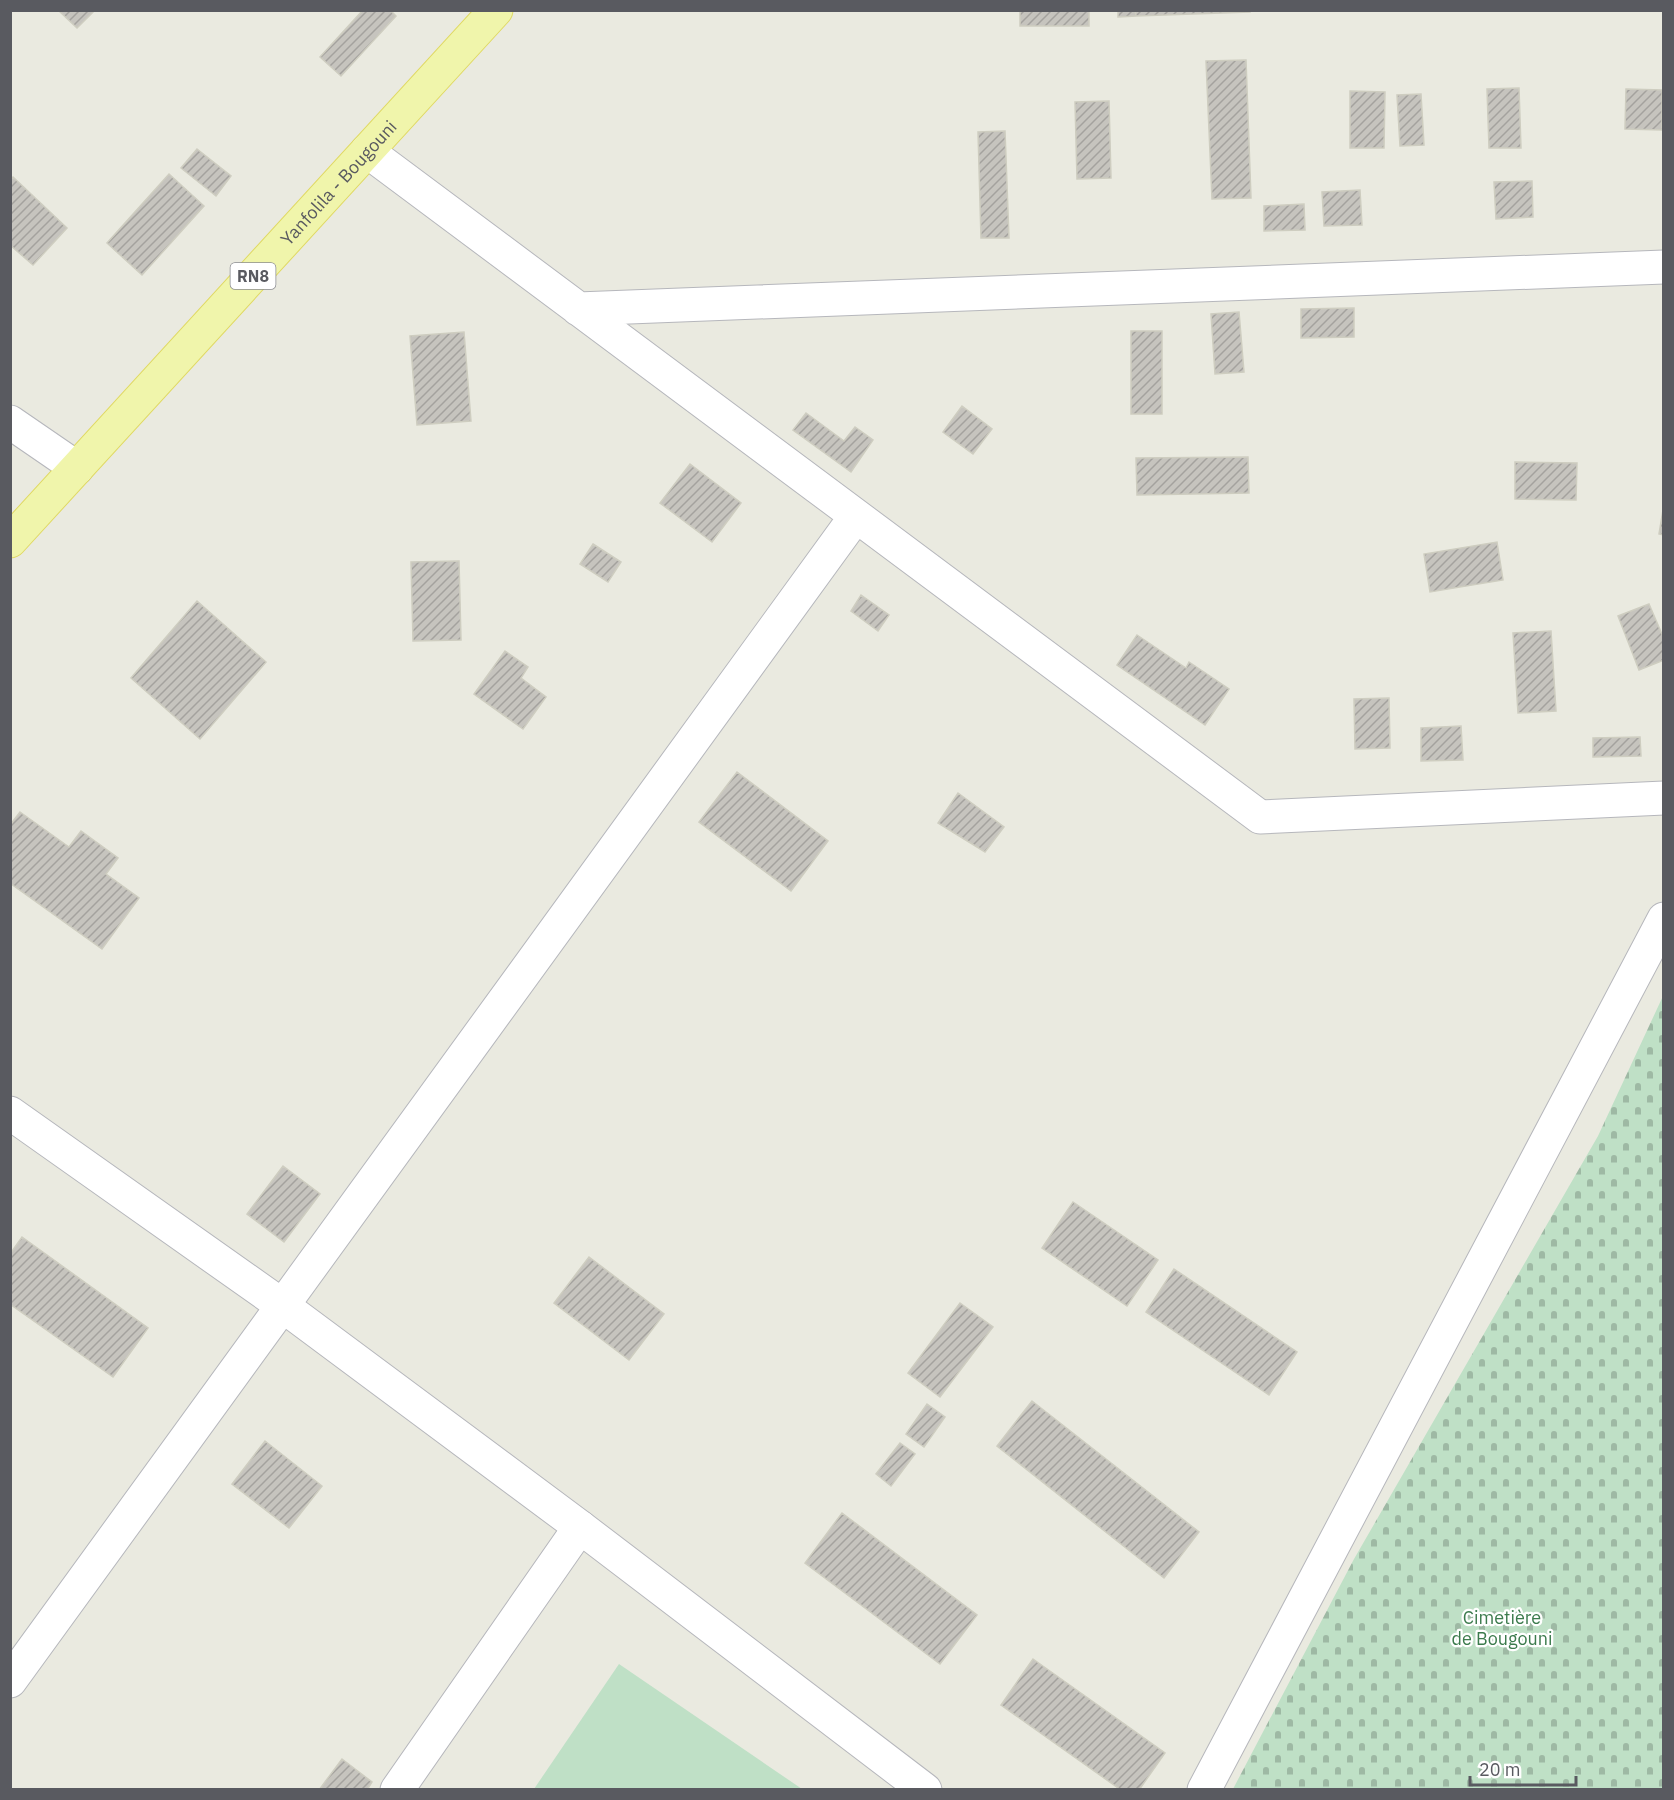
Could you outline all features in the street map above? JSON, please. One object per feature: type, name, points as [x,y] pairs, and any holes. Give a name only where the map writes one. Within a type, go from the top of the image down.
[{"type":"main road","name":"Yanfolila - Bougouni","points":[[10,541],[496,10]]},
{"type":"street","points":[[367,151],[1260,817],[1664,798]]},
{"type":"street","points":[[578,309],[1664,267]]},
{"type":"street","points":[[10,422],[77,468]]},
{"type":"street","points":[[10,1681],[856,516]]},
{"type":"street","points":[[1204,1790],[1664,919]]},
{"type":"street","points":[[10,1113],[283,1306],[580,1527],[925,1790]]},
{"type":"street","points":[[397,1790],[580,1527]]},
{"type":"green space","name":"Cimetière de Bougouni","points":[[1663,996],[1663,1789],[1233,1789],[1354,1559],[1598,1136]]},
{"type":"green space","points":[[619,1664],[802,1789],[534,1789]]},
{"type":"building","points":[[58,10],[92,10],[93,12],[77,28]]},
{"type":"building","points":[[363,10],[390,10],[396,16],[341,76],[320,57]]},
{"type":"building","points":[[1020,10],[1089,10],[1089,26],[1020,26]]},
{"type":"building","points":[[1118,10],[1135,10],[1136,16],[1118,17]]},
{"type":"building","points":[[1135,10],[1250,10],[1250,12],[1136,16]]},
{"type":"building","points":[[1246,60],[1251,198],[1212,199],[1206,61]]},
{"type":"building","points":[[1519,88],[1521,148],[1489,148],[1487,89]]},
{"type":"building","points":[[1626,89],[1662,90],[1662,130],[1625,129]]},
{"type":"building","points":[[1350,91],[1385,92],[1384,148],[1350,148]]},
{"type":"building","points":[[1421,94],[1424,145],[1400,146],[1397,95]]},
{"type":"building","points":[[1109,101],[1111,178],[1077,179],[1075,102]]},
{"type":"building","points":[[1005,131],[1009,238],[981,238],[978,132]]},
{"type":"building","points":[[197,149],[231,176],[216,196],[181,168]]},
{"type":"building","points":[[169,174],[204,206],[142,275],[107,243]]},
{"type":"building","points":[[13,177],[67,228],[33,265],[10,245],[10,180]]},
{"type":"building","points":[[1532,181],[1533,217],[1496,219],[1494,182]]},
{"type":"building","points":[[1360,190],[1362,225],[1324,226],[1322,192]]},
{"type":"building","points":[[1304,204],[1305,230],[1264,231],[1264,206]]},
{"type":"building","points":[[1354,308],[1354,337],[1301,338],[1301,309]]},
{"type":"building","points":[[1239,312],[1244,372],[1215,374],[1211,314]]},
{"type":"building","points":[[1131,331],[1162,331],[1162,414],[1131,414]]},
{"type":"building","points":[[464,332],[471,421],[417,425],[410,336]]},
{"type":"building","points":[[962,406],[992,429],[973,454],[943,432]]},
{"type":"building","points":[[806,413],[844,441],[855,427],[873,440],[851,472],[793,430]]},
{"type":"building","points":[[1248,457],[1249,493],[1137,495],[1136,458]]},
{"type":"building","points":[[1515,462],[1577,463],[1576,500],[1515,499]]},
{"type":"building","points":[[690,464],[741,503],[712,542],[660,503]]},
{"type":"building","points":[[1664,510],[1664,535],[1659,534]]},
{"type":"building","points":[[1497,542],[1503,580],[1430,592],[1424,554]]},
{"type":"building","points":[[593,544],[621,562],[608,582],[580,564]]},
{"type":"building","points":[[459,561],[461,640],[413,641],[411,562]]},
{"type":"building","points":[[861,595],[889,615],[878,631],[851,611]]},
{"type":"building","points":[[197,601],[266,662],[200,739],[131,678]]},
{"type":"building","points":[[1649,604],[1664,639],[1664,660],[1639,670],[1618,616]]},
{"type":"building","points":[[1551,631],[1556,711],[1518,713],[1513,633]]},
{"type":"building","points":[[1137,635],[1186,668],[1189,662],[1229,689],[1205,725],[1117,665]]},
{"type":"building","points":[[505,651],[528,667],[521,678],[546,697],[523,729],[474,694]]},
{"type":"building","points":[[1389,698],[1390,748],[1355,749],[1354,699]]},
{"type":"building","points":[[1461,726],[1463,760],[1421,761],[1421,728]]},
{"type":"building","points":[[1640,737],[1641,756],[1593,757],[1593,738]]},
{"type":"building","points":[[737,772],[828,841],[791,891],[699,822]]},
{"type":"building","points":[[958,793],[1004,827],[985,852],[938,823]]},
{"type":"building","points":[[20,812],[69,847],[81,831],[118,858],[106,874],[139,898],[102,949],[10,883],[10,825]]},
{"type":"building","points":[[283,1166],[320,1194],[284,1242],[247,1214]]},
{"type":"building","points":[[1073,1202],[1158,1260],[1127,1306],[1042,1248]]},
{"type":"building","points":[[22,1237],[148,1328],[113,1377],[10,1304],[10,1254]]},
{"type":"building","points":[[589,1257],[664,1314],[629,1360],[554,1303]]},
{"type":"building","points":[[1174,1269],[1297,1352],[1269,1395],[1146,1312]]},
{"type":"building","points":[[960,1303],[993,1327],[940,1397],[908,1373]]},
{"type":"building","points":[[1032,1401],[1199,1532],[1164,1578],[997,1446]]},
{"type":"building","points":[[927,1404],[945,1417],[924,1447],[906,1434]]},
{"type":"building","points":[[265,1441],[322,1486],[289,1528],[232,1484]]},
{"type":"building","points":[[900,1443],[915,1454],[891,1486],[876,1474]]},
{"type":"building","points":[[842,1513],[977,1615],[940,1664],[805,1563]]},
{"type":"building","points":[[1033,1659],[1165,1753],[1139,1790],[1121,1790],[1001,1705]]},
{"type":"building","points":[[342,1759],[372,1782],[367,1790],[319,1790]]}]
